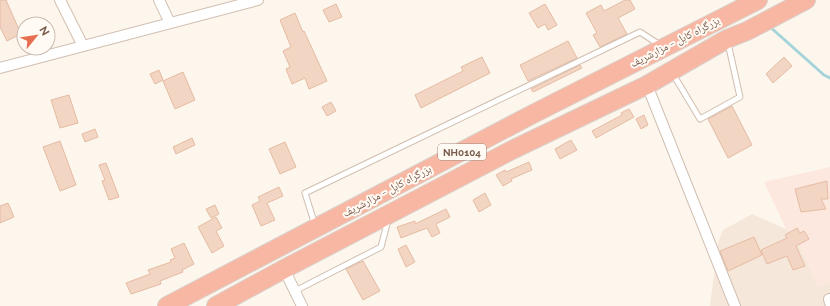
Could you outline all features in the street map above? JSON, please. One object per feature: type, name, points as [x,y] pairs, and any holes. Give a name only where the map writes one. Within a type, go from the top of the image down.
[{"type":"highway","name":"بزرگراه کابل - مزارشریف","points":[[167,306],[533,114],[758,0]]},
{"type":"highway","name":"بزرگراه کابل - مزارشریف","points":[[216,306],[510,151],[647,85],[727,39],[748,31],[806,0]]},
{"type":"street","points":[[60,0],[83,46]]},
{"type":"street","points":[[159,0],[170,23]]},
{"type":"street","points":[[0,68],[258,0]]},
{"type":"street","points":[[647,85],[736,306]]},
{"type":"street","points":[[284,269],[302,306]]},
{"type":"lane","points":[[316,228],[305,193],[640,32],[664,48]]},
{"type":"lane","points":[[671,72],[700,119],[740,97],[727,39]]},
{"type":"lane","points":[[295,291],[381,247],[389,214]]},
{"type":"shaded area","points":[[830,167],[830,282],[818,288],[796,237],[786,229],[764,182]]},
{"type":"shaded area","points":[[752,214],[786,229],[796,236],[818,287],[830,282],[830,306],[710,306],[718,243],[723,230]]},
{"type":"building","points":[[0,0],[6,0],[16,23],[16,36],[7,41],[0,27]]},
{"type":"building","points":[[625,0],[630,0],[635,9],[618,18],[627,34],[600,47],[593,35],[597,33],[586,13],[601,5],[604,11]]},
{"type":"building","points":[[336,4],[342,17],[329,22],[323,10]]},
{"type":"building","points":[[545,4],[557,25],[548,30],[545,24],[538,28],[529,13]]},
{"type":"building","points":[[295,13],[327,81],[309,89],[305,78],[292,84],[286,69],[290,67],[283,51],[291,47],[280,20]]},
{"type":"building","points":[[568,41],[577,58],[528,81],[520,65]]},
{"type":"building","points":[[482,57],[490,73],[421,108],[415,95],[463,71],[461,67]]},
{"type":"building","points":[[784,57],[792,66],[773,83],[766,74]]},
{"type":"building","points":[[580,65],[582,68],[533,92],[531,89]]},
{"type":"building","points":[[159,70],[163,80],[155,84],[150,74]]},
{"type":"building","points":[[183,72],[195,100],[175,109],[163,81]]},
{"type":"building","points":[[69,95],[78,123],[60,128],[51,100]]},
{"type":"building","points":[[331,102],[336,111],[327,116],[322,107]]},
{"type":"building","points":[[732,106],[752,145],[728,158],[708,119]]},
{"type":"building","points":[[629,109],[634,117],[596,138],[592,131],[622,115],[621,113]]},
{"type":"building","points":[[644,115],[648,125],[641,129],[636,119]]},
{"type":"building","points":[[95,129],[98,137],[85,142],[82,134]]},
{"type":"building","points":[[192,138],[195,145],[176,154],[173,147]]},
{"type":"building","points":[[571,140],[577,150],[560,159],[555,149]]},
{"type":"building","points":[[60,141],[76,185],[60,191],[43,147]]},
{"type":"building","points":[[285,142],[296,167],[280,174],[269,149]]},
{"type":"building","points":[[529,162],[532,170],[511,179],[512,181],[503,186],[496,175],[505,170],[506,172]]},
{"type":"building","points":[[106,163],[119,197],[109,200],[102,181],[105,180],[99,165]]},
{"type":"building","points":[[827,181],[828,199],[821,199],[826,209],[801,212],[795,189]]},
{"type":"building","points":[[279,187],[283,196],[267,203],[275,220],[261,226],[252,205],[260,201],[258,197]]},
{"type":"building","points":[[485,193],[491,205],[479,212],[473,200]]},
{"type":"building","points":[[8,203],[14,217],[0,223],[0,206]]},
{"type":"building","points":[[215,205],[219,214],[211,218],[206,209]]},
{"type":"building","points":[[446,209],[450,217],[436,224],[440,233],[432,237],[427,228],[401,238],[397,227],[415,221],[415,224]]},
{"type":"building","points":[[216,217],[222,228],[216,231],[224,246],[212,253],[198,227]]},
{"type":"building","points":[[797,228],[800,233],[804,231],[809,239],[796,246],[805,266],[793,270],[787,256],[767,264],[761,250],[787,238],[785,235]]},
{"type":"building","points":[[754,237],[762,255],[728,271],[720,251]]},
{"type":"building","points":[[184,243],[194,264],[182,270],[183,272],[160,281],[161,284],[131,294],[126,283],[150,274],[148,270],[171,262],[170,260],[175,258],[171,249]]},
{"type":"building","points":[[406,245],[415,262],[406,267],[398,249]]},
{"type":"building","points":[[363,261],[380,291],[363,300],[346,269]]},
{"type":"waterway","points":[[769,26],[824,75],[830,78]]}]
